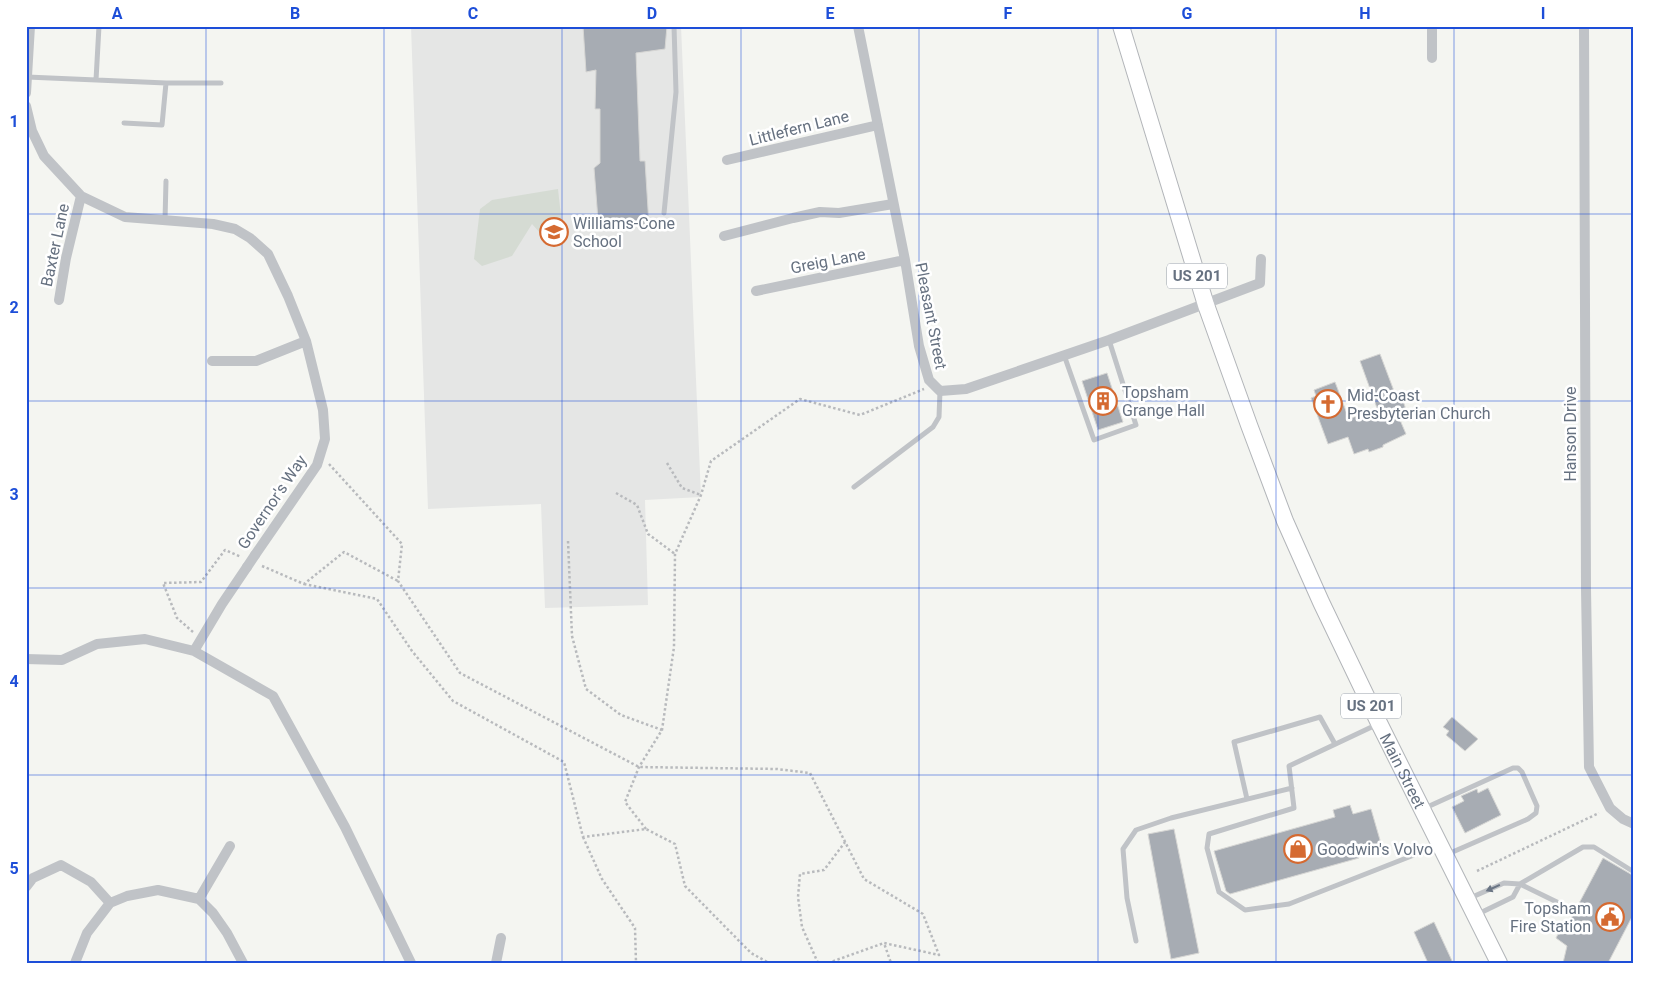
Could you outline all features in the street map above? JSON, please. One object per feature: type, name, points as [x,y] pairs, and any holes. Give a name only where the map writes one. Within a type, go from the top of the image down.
[{"type":"main road","name":"US 201","points":[[1121,26],[1206,305]]},
{"type":"main road","name":"Main Street","points":[[1206,305],[1286,521],[1321,602],[1498,963]]},
{"type":"street","points":[[26,93],[30,26]]},
{"type":"street","name":"Pleasant Street","points":[[858,26],[905,260],[919,346],[928,380],[940,391],[966,389],[1109,340],[1206,305],[1260,283],[1261,259]]},
{"type":"street","points":[[1432,26],[1432,58]]},
{"type":"street","name":"Hanson Drive","points":[[1584,26],[1586,589],[1589,767],[1610,808],[1623,819],[1634,824]]},
{"type":"street","name":"Governor's Way","points":[[26,106],[32,131],[44,156],[81,196],[125,217],[213,224],[235,229],[250,238],[268,254],[288,296],[306,341],[323,410],[325,439],[317,465],[257,560],[246,567],[194,652]]},
{"type":"street","name":"Littlefern Lane","points":[[727,160],[878,125]]},
{"type":"street","name":"Baxter Lane","points":[[59,300],[66,258],[81,196]]},
{"type":"street","points":[[724,236],[820,212],[839,213],[893,204]]},
{"type":"street","name":"Greig Lane","points":[[756,291],[905,260]]},
{"type":"street","points":[[212,361],[256,360],[306,341]]},
{"type":"street","points":[[26,659],[62,660],[97,644],[145,639],[194,652],[273,696],[345,827],[411,963]]},
{"type":"street","points":[[199,900],[230,846]]},
{"type":"street","points":[[26,887],[33,878],[61,865],[91,882],[110,903]]},
{"type":"street","points":[[76,963],[88,934],[110,903],[127,896],[158,890],[199,900],[213,913],[244,963]]},
{"type":"street","points":[[496,963],[501,938]]},
{"type":"lane","points":[[96,80],[99,26]]},
{"type":"lane","points":[[664,213],[676,92],[674,26]]},
{"type":"lane","points":[[27,77],[166,83],[221,83]]},
{"type":"lane","points":[[124,123],[162,125],[166,83]]},
{"type":"lane","points":[[165,221],[166,181]]},
{"type":"lane","points":[[1064,355],[1094,440],[1136,425],[1109,340]]},
{"type":"lane","points":[[854,487],[933,427],[938,417],[940,391]]},
{"type":"lane","points":[[1247,799],[1234,742],[1320,717],[1335,744]]},
{"type":"lane","points":[[1379,723],[1289,766],[1294,808],[1209,834],[1207,848],[1219,892],[1245,910],[1289,904],[1528,819],[1536,813],[1537,806],[1522,772],[1518,768],[1512,768],[1422,809]]},
{"type":"lane","points":[[1136,941],[1127,898],[1123,848],[1136,830],[1171,818],[1292,788]]},
{"type":"lane","points":[[1475,915],[1514,897],[1520,884],[1583,848],[1594,847],[1634,872]]},
{"type":"lane","points":[[1467,900],[1504,883],[1520,884],[1563,905]]},
{"type":"path","points":[[769,963],[751,953],[685,886],[675,844],[646,829],[625,802],[639,767],[662,730],[674,647],[675,554],[701,495],[711,461],[800,399],[860,415],[924,389]]},
{"type":"path","points":[[320,455],[402,544],[398,581]]},
{"type":"path","points":[[668,463],[682,488],[701,495]]},
{"type":"path","points":[[616,493],[637,505],[648,534],[675,554]]},
{"type":"path","points":[[568,540],[572,636],[586,689],[621,715],[662,730]]},
{"type":"path","points":[[193,632],[177,618],[163,583],[201,582],[225,550],[236,555]]},
{"type":"path","points":[[304,584],[344,552],[398,581],[460,673],[639,767],[777,769],[810,774],[864,879],[923,914],[939,955],[884,943],[828,963]]},
{"type":"path","points":[[257,560],[304,584],[377,599],[412,651],[453,701],[564,762],[583,837],[602,879],[636,928],[636,963]]},
{"type":"path","points":[[1477,871],[1610,808]]},
{"type":"path","points":[[583,837],[646,829]]},
{"type":"path","points":[[818,963],[802,927],[798,897],[800,874],[824,870],[845,842]]},
{"type":"path","points":[[884,943],[891,963]]},
{"type":"shaded area","name":"Williams-Cone School","points":[[411,26],[681,26],[701,497],[645,500],[648,605],[545,608],[541,504],[428,509]]},
{"type":"shaded area","points":[[558,189],[561,216],[560,233],[541,234],[532,224],[512,256],[482,266],[474,259],[480,209],[492,200]]},
{"type":"building","points":[[583,26],[667,26],[665,49],[636,53],[640,161],[645,161],[649,225],[598,220],[594,168],[600,163],[600,109],[595,109],[596,70],[586,72]]},
{"type":"building","name":"Mid-Coast Presbyterian Church","points":[[1380,354],[1397,399],[1402,397],[1406,410],[1400,412],[1402,419],[1400,420],[1406,434],[1383,445],[1383,447],[1369,452],[1368,449],[1354,454],[1348,437],[1328,444],[1311,398],[1316,396],[1314,390],[1335,382],[1349,419],[1377,408],[1360,361]]},
{"type":"building","name":"Topsham Grange Hall","points":[[1107,373],[1123,422],[1098,430],[1082,381]]},
{"type":"building","points":[[1452,717],[1478,739],[1465,751],[1446,735],[1449,731],[1443,727]]},
{"type":"building","points":[[1488,788],[1501,815],[1465,833],[1452,807],[1464,801],[1461,796],[1477,789],[1478,793]]},
{"type":"building","name":"Goodwin's Volvo","points":[[1350,805],[1353,814],[1371,809],[1382,847],[1358,854],[1359,858],[1230,894],[1226,891],[1214,851],[1335,817],[1333,810]]},
{"type":"building","points":[[1174,829],[1199,953],[1171,959],[1148,834]]},
{"type":"building","points":[[1603,858],[1634,876],[1634,913],[1608,963],[1563,963],[1567,946],[1556,938],[1563,924],[1567,926]]},
{"type":"building","points":[[1434,922],[1453,963],[1428,963],[1414,932]]},
{"type":"place","name":"Williams-Cone School","points":[[554,232]]},
{"type":"place","name":"Topsham Grange Hall","points":[[1103,401]]},
{"type":"place","name":"Mid-Coast Presbyterian Church","points":[[1328,404]]},
{"type":"place","name":"Goodwin's Volvo","points":[[1298,849]]},
{"type":"place","name":"Topsham Fire Station","points":[[1610,917]]}]
